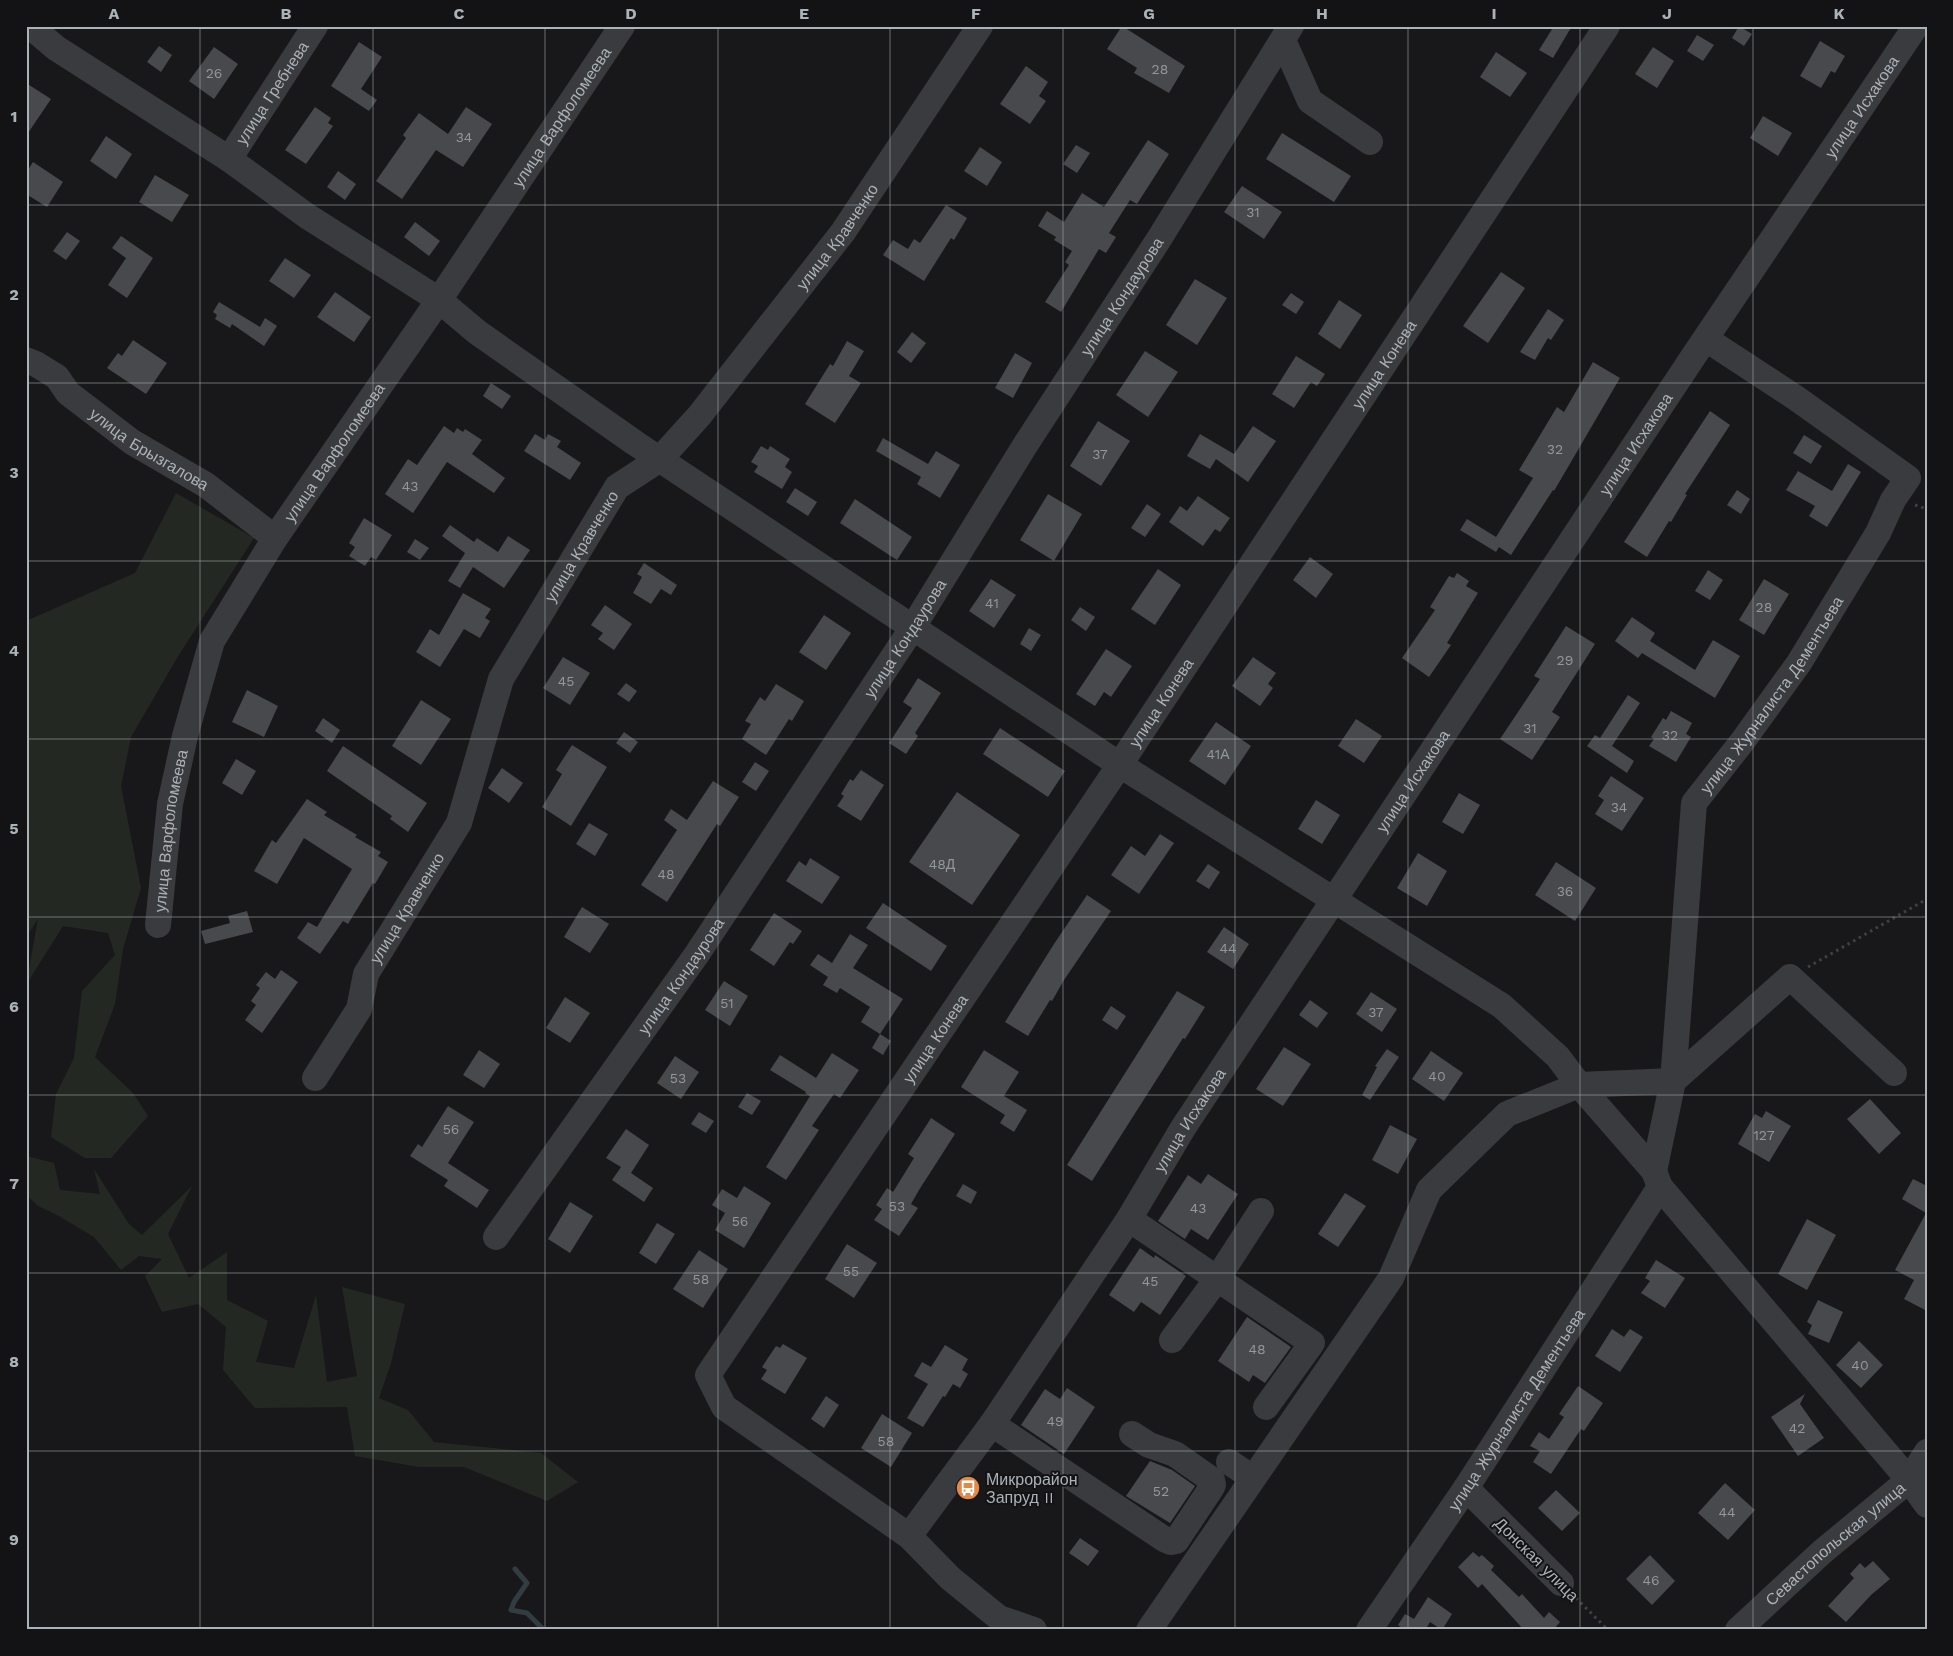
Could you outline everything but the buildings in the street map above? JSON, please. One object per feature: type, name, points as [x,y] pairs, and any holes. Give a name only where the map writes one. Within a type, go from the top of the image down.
[{"type":"street","points":[[30,26],[56,48],[229,159],[307,216],[439,300],[477,332],[660,459],[1120,765],[1502,1006],[1558,1057],[1579,1085],[1927,1505]]},
{"type":"street","name":"улица Гребнева","points":[[229,159],[315,26]]},
{"type":"street","name":"улица Варфоломеева","points":[[158,925],[170,804],[185,736],[212,641],[275,538],[439,300],[622,26]]},
{"type":"street","name":"улица Кравченко","points":[[315,1078],[359,1009],[366,974],[459,823],[501,679],[617,487],[660,459],[699,416],[843,232],[980,26]]},
{"type":"street","name":"улица Конева","points":[[908,1536],[724,1407],[708,1374],[1120,765],[1608,26]]},
{"type":"street","name":"улица Исхакова","points":[[908,1536],[992,1424],[1129,1219],[1183,1128],[1706,339],[1916,26]]},
{"type":"street","points":[[1287,33],[1310,101],[1370,142]]},
{"type":"street","name":"улица Кондаурова","points":[[496,1237],[697,954],[914,627],[1024,447],[1159,239],[1287,33]]},
{"type":"street","name":"улица Журналиста Дементьева","points":[[1369,1630],[1466,1488],[1657,1179],[1672,1081],[1694,803],[1742,742],[1799,663],[1878,533],[1893,500],[1908,478],[1796,398],[1706,339]]},
{"type":"street","name":"улица Брызгалова","points":[[26,360],[36,364],[56,378],[68,394],[132,442],[206,485],[275,538]]},
{"type":"street","points":[[1149,1630],[1391,1278],[1429,1190],[1507,1114],[1579,1085],[1672,1081],[1790,977],[1894,1073]]},
{"type":"street","points":[[1172,1340],[1217,1279],[1262,1210]]},
{"type":"street","points":[[1129,1219],[1312,1343],[1266,1407]]},
{"type":"street","points":[[992,1424],[1164,1538],[1171,1542],[1176,1541],[1213,1486],[1212,1480],[1175,1454],[1150,1445],[1132,1434]]},
{"type":"street","name":"Севастопольская улица","points":[[1738,1630],[1822,1552],[1908,1480],[1927,1452]]},
{"type":"street","points":[[1230,1462],[1253,1478]]},
{"type":"street","name":"Донская улица","points":[[1466,1488],[1561,1583]]},
{"type":"street","points":[[908,1536],[950,1578],[999,1618],[1034,1630]]},
{"type":"path","points":[[1790,977],[1927,899]]},
{"type":"path","name":"Донская улица","points":[[1561,1583],[1608,1630]]},
{"type":"shaded area","points":[[176,493],[254,538],[177,658],[131,737],[121,786],[141,888],[123,949],[115,1004],[95,1057],[133,1093],[148,1116],[111,1158],[85,1158],[51,1137],[56,1094],[74,1058],[82,991],[115,955],[108,933],[63,926],[26,985],[38,919],[26,937],[26,621],[135,573]]},
{"type":"shaded area","points":[[26,1156],[54,1163],[60,1190],[100,1194],[94,1169],[129,1224],[142,1235],[192,1186],[168,1234],[189,1278],[227,1252],[227,1300],[268,1321],[256,1362],[294,1368],[316,1295],[327,1382],[357,1376],[342,1287],[405,1304],[391,1363],[379,1398],[408,1410],[434,1442],[541,1453],[578,1482],[547,1501],[464,1467],[419,1467],[355,1456],[347,1407],[255,1408],[223,1370],[226,1327],[198,1304],[162,1312],[145,1276],[162,1259],[139,1256],[121,1270],[94,1237],[38,1206],[26,1194]]},
{"type":"waterway","points":[[515,1569],[527,1583],[511,1610],[527,1613],[542,1628],[541,1630]]},
{"type":"place","name":"Микрорайон Запруд II","points":[[968,1488]]}]
